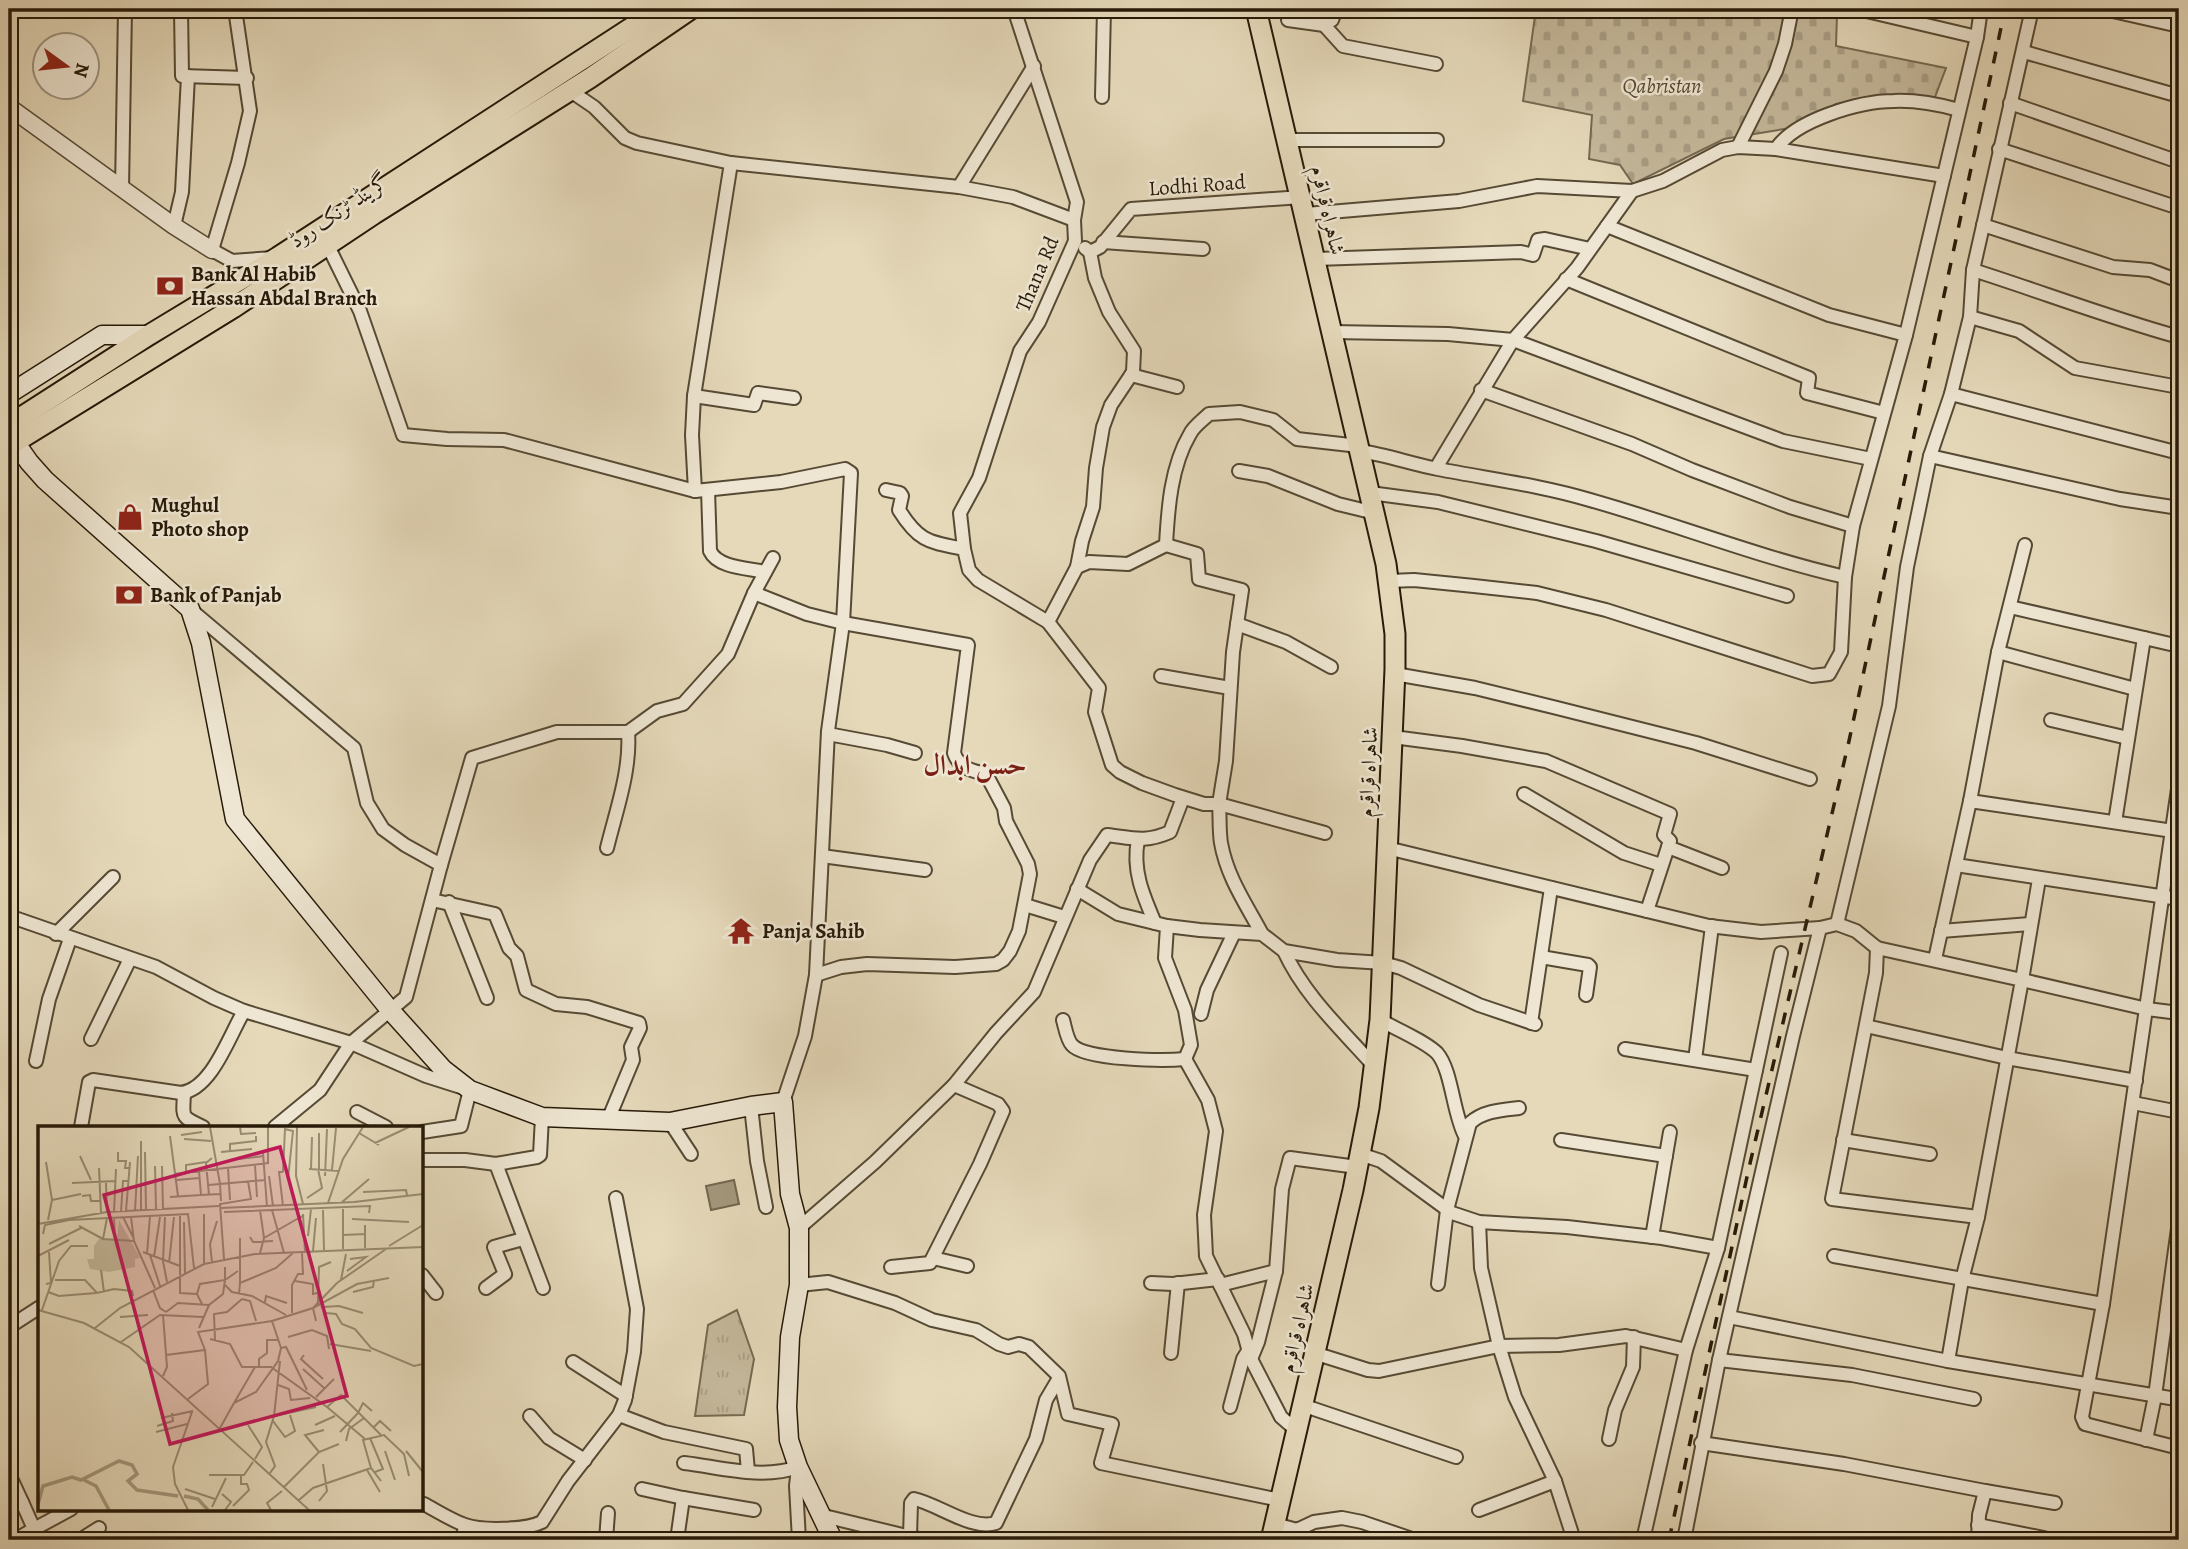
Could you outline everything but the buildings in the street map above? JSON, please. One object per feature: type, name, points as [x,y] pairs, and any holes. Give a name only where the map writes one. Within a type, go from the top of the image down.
[{"type":"highway","name":"گرینڈ ٹرنک روڈ","points":[[11,438],[149,335],[278,257],[660,9]]},
{"type":"highway","name":"گرینڈ ٹرنک روڈ","points":[[11,438],[328,246],[374,214],[590,78],[691,9]]},
{"type":"highway","name":"شاہراہ قراقرم","points":[[1256,9],[1375,513],[1389,581],[1395,634],[1383,963],[1374,1066],[1359,1161],[1273,1532]]},
{"type":"main road","points":[[9,394],[102,335],[149,335]]},
{"type":"main road","points":[[11,438],[45,480],[190,609],[201,643],[235,819],[390,1010],[428,1053],[470,1090],[542,1117],[608,1120],[670,1122],[783,1102],[790,1194],[799,1228],[799,1285],[790,1337],[787,1407],[789,1440],[798,1467],[833,1540]]},
{"type":"street","points":[[122,189],[125,9]]},
{"type":"street","points":[[181,9],[182,76],[247,78]]},
{"type":"street","points":[[212,250],[238,163],[250,111],[235,9]]},
{"type":"street","name":"Thana Rd","points":[[1014,9],[1077,202],[1075,241],[1039,322],[1020,351],[979,478],[960,513],[969,570],[978,580],[1048,622]]},
{"type":"street","points":[[1102,97],[1104,9]]},
{"type":"street","points":[[1288,20],[1324,25],[1332,20],[1336,9]]},
{"type":"street","points":[[1738,146],[1776,71],[1792,9]]},
{"type":"street","points":[[1858,9],[1977,37]]},
{"type":"street","points":[[1389,581],[1438,582],[1537,593],[1606,610],[1812,677],[1829,674],[1841,652],[1845,577],[1853,526],[1906,335],[1977,37],[1980,9]]},
{"type":"street","points":[[1837,924],[1889,706],[1907,567],[1930,456],[1951,394],[1970,317],[1973,270],[2032,9]]},
{"type":"street","points":[[2105,9],[2179,26]]},
{"type":"street","points":[[1324,25],[1343,46],[1436,64]]},
{"type":"street","points":[[2024,52],[2179,96]]},
{"type":"street","points":[[959,187],[1034,66]]},
{"type":"street","points":[[174,226],[182,192],[188,76]]},
{"type":"street","points":[[590,78],[593,107]]},
{"type":"street","points":[[569,90],[593,107],[625,138],[637,143],[731,163],[959,187],[1013,197],[1074,220]]},
{"type":"street","points":[[1776,149],[1783,139],[1810,123],[1854,106],[1892,100],[1929,102],[1959,110]]},
{"type":"street","points":[[2010,103],[2179,162]]},
{"type":"street","points":[[9,107],[174,226],[212,250],[232,261],[278,257]]},
{"type":"street","points":[[1288,140],[1437,140]]},
{"type":"street","points":[[1436,468],[1513,340],[1590,249],[1632,191],[1663,181],[1722,150],[1738,146],[1776,149],[1944,176]]},
{"type":"street","points":[[1999,149],[2179,208]]},
{"type":"street","points":[[731,163],[694,396],[692,436],[710,551],[714,559],[721,563],[765,572]]},
{"type":"street","name":"Lodhi Road","points":[[1090,252],[1103,242],[1131,209],[1459,201],[1538,186],[1632,191]]},
{"type":"street","points":[[1983,225],[2113,267],[2150,270],[2179,281]]},
{"type":"street","points":[[1607,226],[1829,315],[1906,335]]},
{"type":"street","points":[[1316,259],[1521,252],[1533,255],[1538,240],[1545,239],[1590,249]]},
{"type":"street","points":[[1075,241],[1090,252],[1095,278],[1109,312],[1134,351],[1131,375],[1111,405],[1103,427],[1093,507],[1077,567],[1048,622],[1099,688],[1095,712],[1112,765],[1120,772],[1183,798],[1204,804],[1219,804],[1325,834]]},
{"type":"street","points":[[1103,242],[1203,249]]},
{"type":"street","points":[[328,246],[360,311],[403,435],[504,440],[701,491],[781,482],[845,469],[851,473],[843,623],[828,734],[816,975],[805,1036],[783,1102]]},
{"type":"street","points":[[227,289],[232,261]]},
{"type":"street","points":[[1973,270],[2117,320],[2179,337]]},
{"type":"street","points":[[1566,279],[1809,378],[1807,393],[1884,413]]},
{"type":"street","points":[[1970,317],[2019,331],[2075,368],[2179,387]]},
{"type":"street","points":[[1332,331],[1448,334],[1513,340],[1783,441],[1871,459]]},
{"type":"street","points":[[1131,375],[1177,387]]},
{"type":"street","points":[[1481,390],[1632,444],[1790,507],[1853,526]]},
{"type":"street","points":[[694,396],[754,405],[758,393],[794,398]]},
{"type":"street","points":[[1951,394],[2179,453]]},
{"type":"street","points":[[1166,545],[1177,465],[1191,431],[1209,414],[1240,412],[1273,420],[1297,439],[1513,481],[1590,500],[1714,538],[1787,564],[1845,577]]},
{"type":"street","points":[[1930,456],[2120,499],[2179,508]]},
{"type":"street","points":[[1239,471],[1268,476],[1338,505],[1375,513]]},
{"type":"street","points":[[886,490],[900,493],[902,496],[899,510],[921,537],[929,542],[964,549]]},
{"type":"street","points":[[1370,493],[1438,502],[1583,537],[1787,596]]},
{"type":"street","points":[[1077,567],[1089,562],[1128,564],[1166,545],[1197,554],[1199,579],[1242,590],[1230,688],[1226,761],[1219,804],[1221,842],[1228,869],[1242,901],[1262,934],[1284,951],[1293,970],[1374,1066]]},
{"type":"street","points":[[1935,959],[1970,801],[1998,652],[2025,545]]},
{"type":"street","points":[[276,1126],[320,1090],[351,1043],[406,997],[472,758],[556,732],[628,732],[657,711],[683,704],[728,654],[754,593],[773,558]]},
{"type":"street","points":[[754,593],[807,614],[843,623],[968,645],[954,753],[964,767],[986,774],[1004,808],[1006,821],[1028,864],[1030,874],[1019,930],[1010,951],[996,964],[955,967],[867,964],[841,967],[816,975]]},
{"type":"street","points":[[2010,607],[2179,646]]},
{"type":"street","points":[[190,609],[354,748],[367,803],[383,829],[404,845],[441,865]]},
{"type":"street","points":[[1237,624],[1286,642],[1331,667]]},
{"type":"street","points":[[2115,822],[2144,638]]},
{"type":"street","points":[[1998,652],[2135,689]]},
{"type":"street","points":[[1395,674],[1475,688],[1696,743],[1810,779]]},
{"type":"street","points":[[1161,676],[1230,688]]},
{"type":"street","points":[[2051,720],[2128,738]]},
{"type":"street","points":[[607,848],[629,744],[628,732]]},
{"type":"street","points":[[828,734],[887,745],[915,754]]},
{"type":"street","points":[[1393,737],[1546,761],[1670,814],[1664,835],[1670,841],[1647,911]]},
{"type":"street","points":[[2179,782],[2103,1304],[2082,1417],[2085,1424],[2179,1448]]},
{"type":"street","points":[[1524,794],[1624,853],[1661,865]]},
{"type":"street","points":[[799,1228],[874,1162],[954,1085],[1034,992],[1090,860],[1107,835],[1138,840],[1155,839],[1170,832],[1183,798]]},
{"type":"street","points":[[1970,801],[2173,831]]},
{"type":"street","points":[[1138,840],[1135,857],[1142,892],[1161,924],[1165,958],[1185,1010],[1191,1045],[1185,1059]]},
{"type":"street","points":[[1668,847],[1722,868]]},
{"type":"street","points":[[1387,848],[1712,926],[1761,932],[1820,928],[1837,924],[1856,931],[1877,948],[2147,1009],[2179,1013]]},
{"type":"street","points":[[821,856],[925,870]]},
{"type":"street","points":[[1956,866],[2179,899]]},
{"type":"street","points":[[56,934],[113,877]]},
{"type":"street","points":[[1948,1361],[1962,1280],[1978,1217],[2039,879]]},
{"type":"street","points":[[1284,951],[1337,960],[1383,963],[1401,968],[1479,1005],[1533,1023],[1551,888]]},
{"type":"street","points":[[1077,889],[1118,914],[1161,924],[1262,934]]},
{"type":"street","points":[[432,900],[495,914],[509,948],[517,956],[526,990],[532,995],[555,1004],[587,1007],[639,1023],[640,1028],[631,1047],[633,1060],[608,1120]]},
{"type":"street","points":[[449,902],[487,998]]},
{"type":"street","points":[[1025,905],[1064,917]]},
{"type":"street","points":[[9,916],[156,967],[244,1011],[351,1043],[426,1076],[470,1090],[461,1126],[424,1132]]},
{"type":"street","points":[[1941,931],[2030,924]]},
{"type":"street","points":[[1695,1060],[1712,926]]},
{"type":"street","points":[[1684,1540],[1719,1360],[1820,928]]},
{"type":"street","points":[[1201,1014],[1207,990],[1234,933]]},
{"type":"street","points":[[36,1060],[49,999],[70,939]]},
{"type":"street","points":[[1877,948],[1876,973],[1832,1199],[1978,1217]]},
{"type":"street","points":[[1643,1540],[1686,1350],[1718,1248],[1781,953]]},
{"type":"street","points":[[1541,957],[1588,965],[1590,967],[1586,995]]},
{"type":"street","points":[[91,1040],[130,959]]},
{"type":"street","points":[[81,1126],[89,1083],[93,1080],[184,1093],[203,1083],[214,1068],[244,1011]]},
{"type":"street","points":[[1063,1020],[1070,1044],[1082,1052],[1156,1061],[1185,1059]]},
{"type":"street","points":[[1380,1020],[1436,1052],[1443,1062],[1459,1126],[1465,1136]]},
{"type":"street","points":[[1866,1026],[2007,1058],[2136,1081]]},
{"type":"street","points":[[1625,1049],[1756,1070]]},
{"type":"street","points":[[1185,1059],[1208,1100],[1216,1131],[1203,1229],[1206,1256],[1281,1417],[1296,1430]]},
{"type":"street","points":[[891,1267],[927,1265],[933,1258],[1003,1111],[998,1104],[954,1085]]},
{"type":"street","points":[[184,1093],[185,1119],[201,1126]]},
{"type":"street","points":[[2133,1103],[2179,1111]]},
{"type":"street","points":[[751,1106],[757,1161],[766,1207]]},
{"type":"street","points":[[1438,1284],[1447,1210],[1470,1123],[1476,1117],[1519,1108]]},
{"type":"street","points":[[357,1112],[384,1126]]},
{"type":"street","points":[[424,1160],[465,1160],[496,1164],[540,1155],[542,1117]]},
{"type":"street","points":[[670,1122],[691,1154]]},
{"type":"street","points":[[1652,1237],[1670,1132]]},
{"type":"street","points":[[1561,1140],[1666,1156]]},
{"type":"street","points":[[1843,1140],[1930,1154]]},
{"type":"street","points":[[1230,1407],[1243,1359],[1250,1355],[1258,1342],[1276,1271],[1282,1189],[1290,1158],[1381,1161],[1451,1213],[1479,1222],[1567,1227],[1718,1248]]},
{"type":"street","points":[[496,1164],[543,1288]]},
{"type":"street","points":[[424,1504],[466,1526],[501,1529],[542,1522],[568,1481],[619,1415],[626,1395],[634,1352],[637,1309],[616,1198]]},
{"type":"street","points":[[2146,1440],[2155,1396],[2179,1221]]},
{"type":"street","points":[[1479,1222],[1480,1268],[1499,1346],[1515,1397],[1555,1481],[1574,1540]]},
{"type":"street","points":[[486,1287],[505,1274],[494,1247],[523,1239]]},
{"type":"street","points":[[1834,1256],[2103,1304]]},
{"type":"street","points":[[933,1258],[967,1266]]},
{"type":"street","points":[[1151,1283],[1219,1282],[1276,1271]]},
{"type":"street","points":[[424,1278],[436,1293]]},
{"type":"street","points":[[799,1285],[828,1282],[895,1303],[932,1320],[975,1330],[1008,1347],[1019,1344],[1029,1347],[1059,1378],[1068,1414],[1112,1424],[1101,1463],[1280,1500]]},
{"type":"street","points":[[1171,1353],[1178,1283]]},
{"type":"street","points":[[9,1327],[38,1308]]},
{"type":"street","points":[[1729,1317],[1948,1361],[2176,1399]]},
{"type":"street","points":[[1314,1353],[1379,1371],[1499,1346],[1559,1345],[1626,1336],[1686,1350]]},
{"type":"street","points":[[1609,1439],[1615,1410],[1633,1367],[1634,1337]]},
{"type":"street","points":[[1719,1360],[1852,1375],[1974,1399]]},
{"type":"street","points":[[573,1362],[626,1395]]},
{"type":"street","points":[[910,1536],[911,1503],[914,1499],[973,1522],[991,1525],[996,1523],[1037,1440],[1046,1400],[1059,1378]]},
{"type":"street","points":[[1302,1405],[1456,1457]]},
{"type":"street","points":[[619,1415],[664,1432],[746,1449],[748,1471]]},
{"type":"street","points":[[530,1416],[550,1438],[584,1460]]},
{"type":"street","points":[[1702,1443],[1844,1464],[2055,1503]]},
{"type":"street","points":[[684,1463],[772,1472],[798,1467],[796,1486],[799,1540]]},
{"type":"street","points":[[9,1474],[34,1529]]},
{"type":"street","points":[[1479,1510],[1555,1481]]},
{"type":"street","points":[[642,1489],[754,1510]]},
{"type":"street","points":[[1978,1540],[1978,1525],[1985,1491]]},
{"type":"street","points":[[677,1540],[682,1498]]},
{"type":"street","points":[[9,1510],[22,1502]]},
{"type":"street","points":[[15,1540],[69,1510]]},
{"type":"street","points":[[606,1540],[608,1513]]},
{"type":"street","points":[[820,1515],[923,1540]]},
{"type":"street","points":[[1273,1532],[1297,1530],[1314,1522],[1342,1518],[1415,1540]]},
{"type":"street","points":[[1978,1525],[2046,1540]]},
{"type":"street","points":[[461,1540],[466,1526]]},
{"type":"street","points":[[80,1540],[99,1528]]},
{"type":"green space","name":"Qabristan","points":[[1536,9],[1790,9],[1789,16],[1837,15],[1836,46],[1946,68],[1935,97],[1887,96],[1836,104],[1796,127],[1724,139],[1633,184],[1620,165],[1589,159],[1592,115],[1523,101]]},
{"type":"green space","points":[[737,1310],[754,1359],[744,1415],[695,1416],[708,1325]]},
{"type":"shaded area","points":[[734,1180],[739,1204],[711,1210],[706,1186]]},
{"type":"railway","points":[[1669,1540],[1748,1172],[1849,741],[2005,9]]},
{"type":"place","name":"Bank Al Habib Hassan Abdal Branch","points":[[170,286]]},
{"type":"place","name":"Mughul Photo shop","points":[[130,517]]},
{"type":"place","name":"Bank of Panjab","points":[[129,595]]},
{"type":"place","name":"Panja Sahib","points":[[741,931]]},
{"type":"district","name":"حسن ابدال","points":[[975,764]]}]
